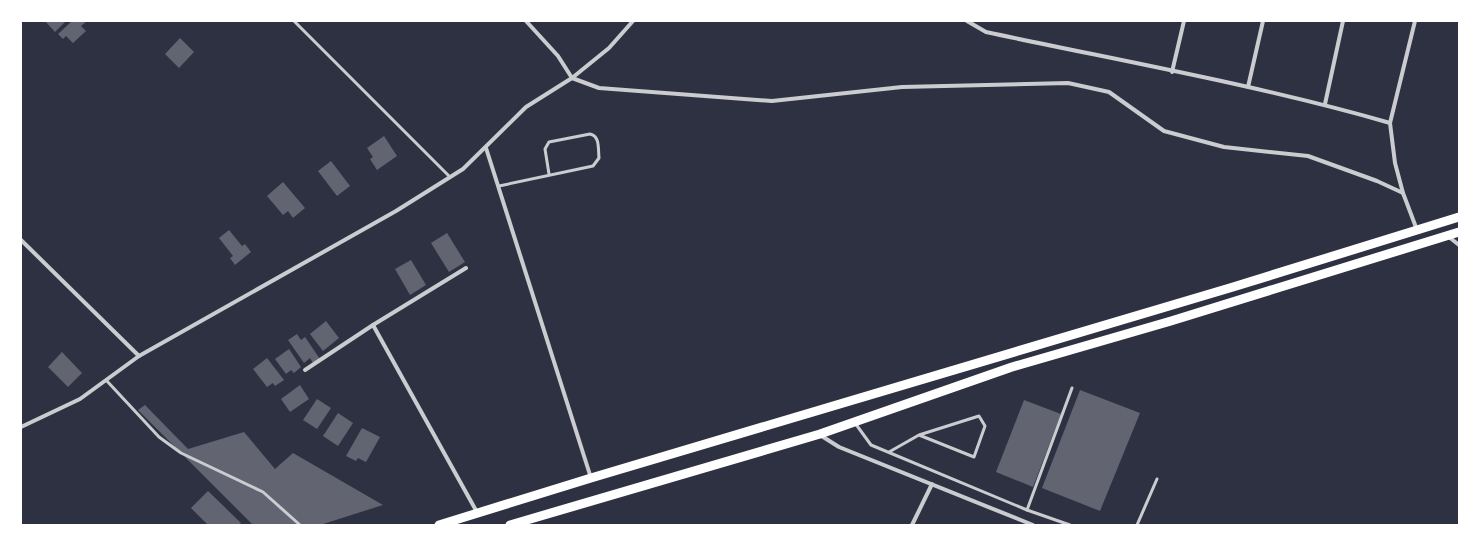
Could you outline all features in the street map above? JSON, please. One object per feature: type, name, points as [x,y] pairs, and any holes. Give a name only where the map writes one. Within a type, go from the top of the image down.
[{"type":"highway","points":[[439,525],[591,478],[1234,287],[1459,218]]},
{"type":"highway","points":[[510,525],[820,434],[1012,367],[1459,232]]},
{"type":"street","points":[[526,21],[558,56],[572,78],[599,88],[772,101],[902,86],[1068,83],[1109,92],[1164,131],[1224,147],[1308,156],[1376,181],[1402,193]]},
{"type":"street","points":[[21,427],[80,399],[139,356],[396,211],[463,169],[526,107],[572,78],[609,48],[632,21]]},
{"type":"street","points":[[967,21],[986,32],[1325,104],[1390,123]]},
{"type":"street","points":[[1172,72],[1184,21]]},
{"type":"street","points":[[1248,87],[1263,21]]},
{"type":"street","points":[[1325,104],[1343,21]]},
{"type":"street","points":[[1415,21],[1390,123],[1395,163],[1402,193],[1418,230]]},
{"type":"street","points":[[486,148],[591,478]]},
{"type":"street","points":[[1448,236],[1459,245]]},
{"type":"street","points":[[21,240],[139,356]]},
{"type":"street","points":[[305,370],[373,324],[466,268]]},
{"type":"street","points":[[373,324],[478,514]]},
{"type":"street","points":[[820,434],[839,447],[1033,525]]},
{"type":"street","points":[[912,525],[932,484]]},
{"type":"lane","points":[[294,21],[450,177]]},
{"type":"lane","points":[[499,186],[549,174],[593,166],[599,158],[597,138],[590,134],[549,142],[545,149],[549,174]]},
{"type":"lane","points":[[106,380],[159,437],[180,453],[263,492],[300,525]]},
{"type":"lane","points":[[1027,510],[1072,388]]},
{"type":"lane","points":[[889,452],[919,435],[979,416],[985,426],[974,457],[919,435]]},
{"type":"lane","points":[[855,422],[872,445],[1027,510],[1070,525]]},
{"type":"lane","points":[[1137,525],[1157,479]]},
{"type":"building","points":[[45,21],[66,21],[55,32]]},
{"type":"building","points":[[72,21],[87,21],[81,26],[86,31],[73,43],[66,36],[63,39],[58,34]]},
{"type":"building","points":[[180,38],[194,52],[179,68],[165,54]]},
{"type":"building","points":[[384,136],[397,156],[377,170],[370,159],[373,157],[367,148]]},
{"type":"building","points":[[331,161],[350,186],[337,196],[318,171]]},
{"type":"building","points":[[283,182],[305,208],[293,218],[288,211],[283,215],[267,196]]},
{"type":"building","points":[[229,230],[242,246],[245,244],[251,252],[235,265],[230,258],[233,256],[219,238]]},
{"type":"building","points":[[447,233],[465,262],[449,272],[431,243]]},
{"type":"building","points":[[411,260],[426,285],[410,295],[395,269]]},
{"type":"building","points":[[326,321],[339,338],[323,351],[310,334]]},
{"type":"building","points":[[297,334],[301,340],[305,337],[320,359],[313,363],[310,358],[304,363],[288,340]]},
{"type":"building","points":[[289,349],[301,367],[294,373],[291,370],[286,374],[275,359]]},
{"type":"building","points":[[62,352],[82,373],[68,387],[48,367]]},
{"type":"building","points":[[267,358],[284,380],[275,386],[273,383],[267,387],[253,369]]},
{"type":"building","points":[[300,385],[309,399],[290,412],[281,399]]},
{"type":"building","points":[[1080,390],[1140,413],[1100,511],[1042,488]]},
{"type":"building","points":[[317,399],[331,408],[317,429],[303,420]]},
{"type":"building","points":[[1024,400],[1061,414],[1033,487],[996,472]]},
{"type":"building","points":[[145,405],[188,449],[244,432],[275,469],[293,453],[383,505],[320,525],[253,525],[138,410]]},
{"type":"building","points":[[338,413],[353,423],[338,446],[323,436]]},
{"type":"building","points":[[362,428],[380,437],[366,462],[358,458],[356,461],[346,456]]},
{"type":"building","points":[[208,491],[241,523],[239,525],[208,525],[191,508]]}]
